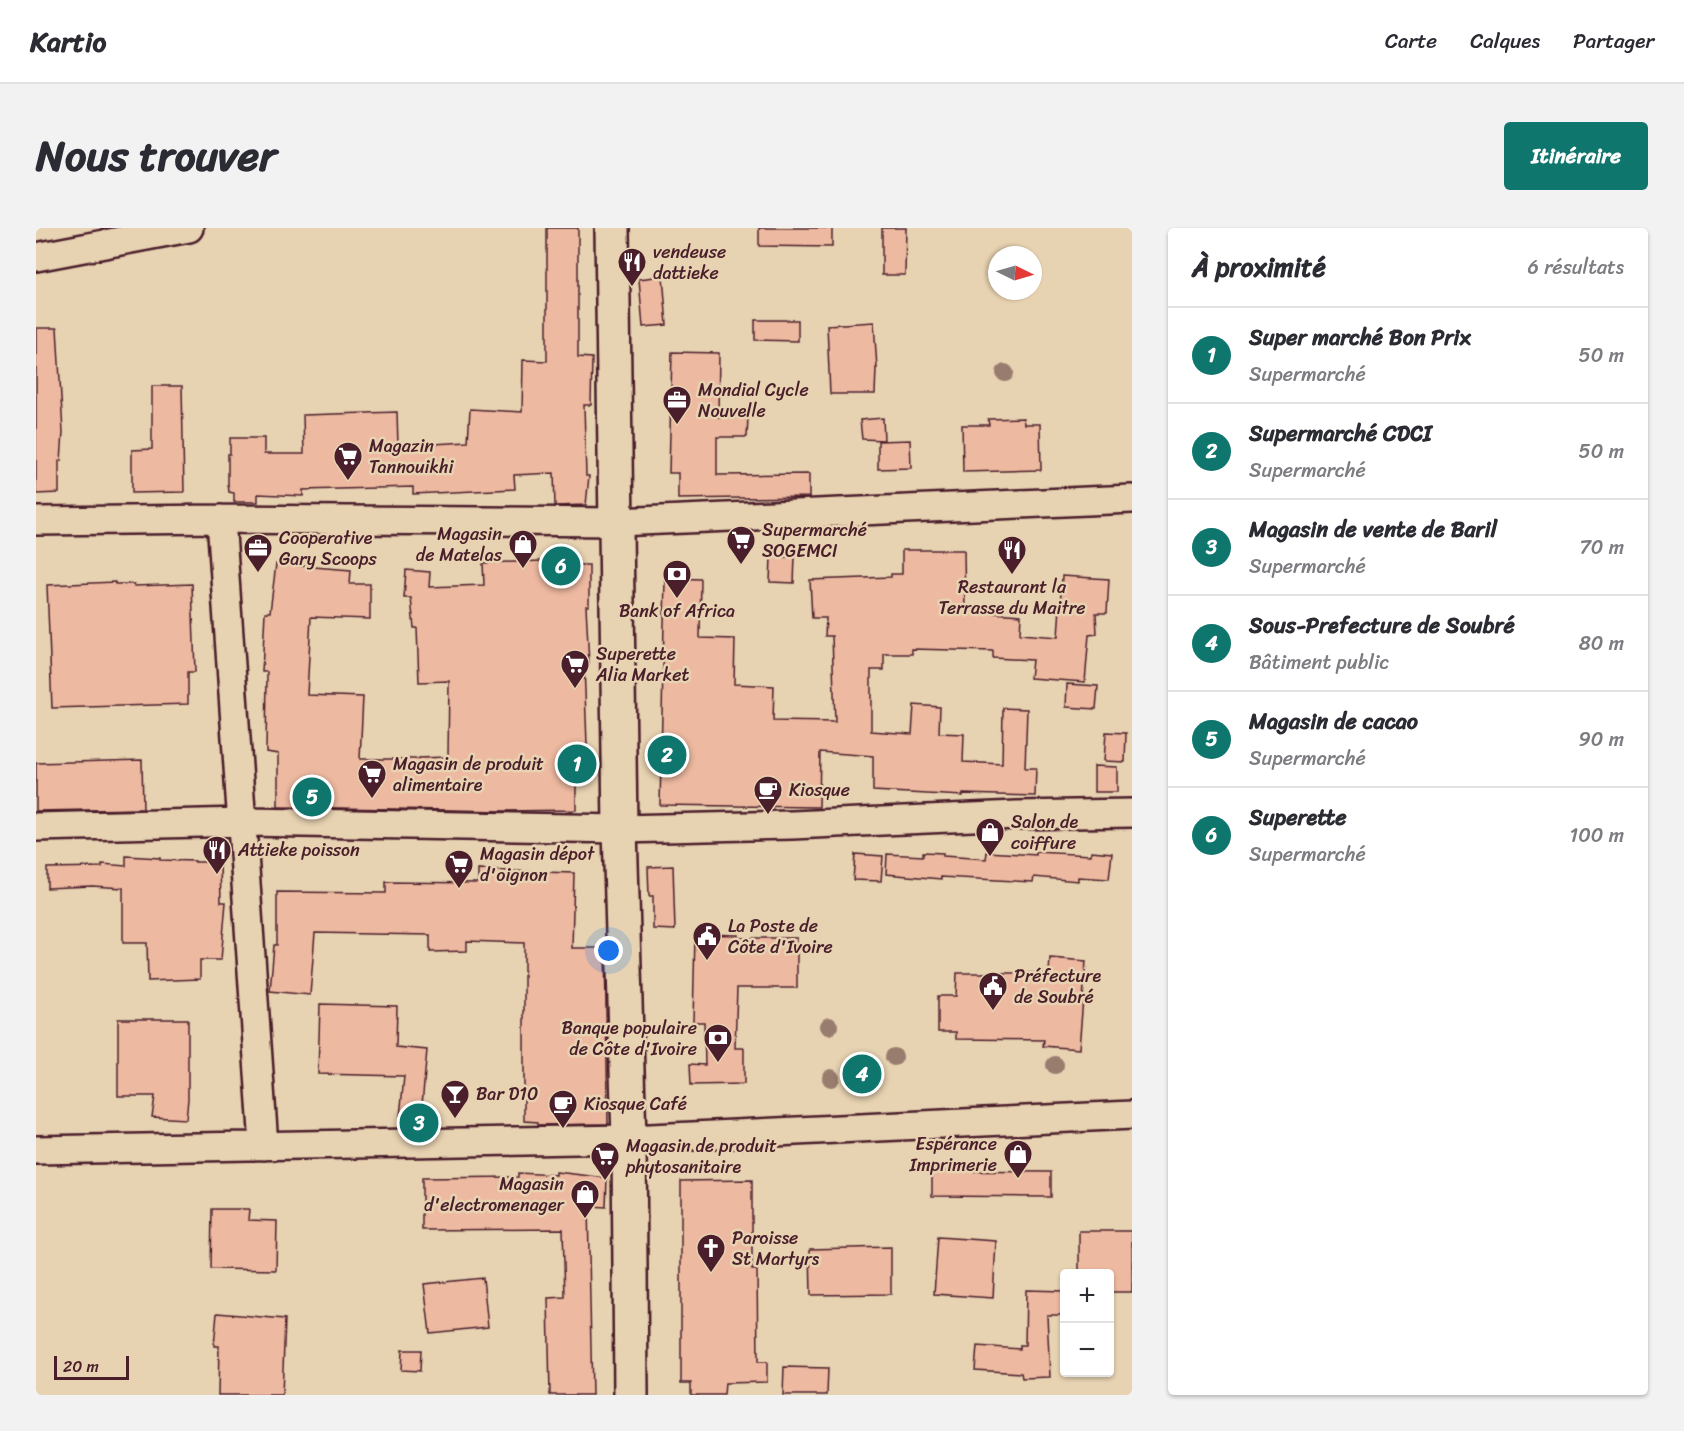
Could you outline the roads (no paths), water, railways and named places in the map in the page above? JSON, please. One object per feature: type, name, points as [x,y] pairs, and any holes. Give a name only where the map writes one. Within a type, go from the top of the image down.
[{"type":"street","points":[[36,257],[189,228]]},
{"type":"street","points":[[612,228],[620,829],[629,1139],[631,1395]]},
{"type":"street","points":[[36,521],[221,519],[617,522],[1132,499]]},
{"type":"street","points":[[221,519],[264,1146]]},
{"type":"street","points":[[36,827],[243,822],[620,829],[1132,813]]},
{"type":"street","points":[[36,1150],[629,1139],[1132,1115]]},
{"type":"place","name":"vendeuse dattieke","points":[[632,288]]},
{"type":"place","name":"Mondial Cycle Nouvelle","points":[[677,426]]},
{"type":"place","name":"Magazin Tannouikhi","points":[[348,482]]},
{"type":"place","name":"Superette","points":[[561,566]]},
{"type":"place","name":"Supermarché SOGEMCI","points":[[741,566]]},
{"type":"place","name":"Magasin de Matelas","points":[[523,570]]},
{"type":"place","name":"Cooperative Gary Scoops","points":[[258,574]]},
{"type":"place","name":"Restaurant la Terrasse du Maitre","points":[[1012,576]]},
{"type":"place","name":"Bank of Africa","points":[[677,600]]},
{"type":"place","name":"Superette Alia Market","points":[[575,690]]},
{"type":"place","name":"Supermarché CDCI","points":[[667,755]]},
{"type":"place","name":"Super marché Bon Prix","points":[[577,764]]},
{"type":"place","name":"Magasin de cacao","points":[[312,797]]},
{"type":"place","name":"Magasin de produit alimentaire","points":[[372,800]]},
{"type":"place","name":"Kiosque","points":[[768,816]]},
{"type":"place","name":"Salon de coiffure","points":[[990,858]]},
{"type":"place","name":"Attieke poisson","points":[[217,876]]},
{"type":"place","name":"Magasin dépot d'oignon","points":[[459,890]]},
{"type":"place","name":"La Poste de Côte d'Ivoire","points":[[707,962]]},
{"type":"place","name":"Préfecture de Soubré","points":[[993,1012]]},
{"type":"place","name":"Banque populaire de Côte d'Ivoire","points":[[718,1064]]},
{"type":"place","name":"Sous-Prefecture de Soubré","points":[[862,1074]]},
{"type":"place","name":"Bar D10","points":[[455,1120]]},
{"type":"place","name":"Magasin de vente de Baril","points":[[419,1123]]},
{"type":"place","name":"Kiosque Café","points":[[563,1130]]},
{"type":"place","name":"Espérance Imprimerie","points":[[1018,1180]]},
{"type":"place","name":"Magasin de produit phytosanitaire","points":[[605,1182]]},
{"type":"place","name":"Magasin d'electromenager","points":[[585,1220]]},
{"type":"place","name":"Paroisse St Martyrs","points":[[711,1274]]}]
